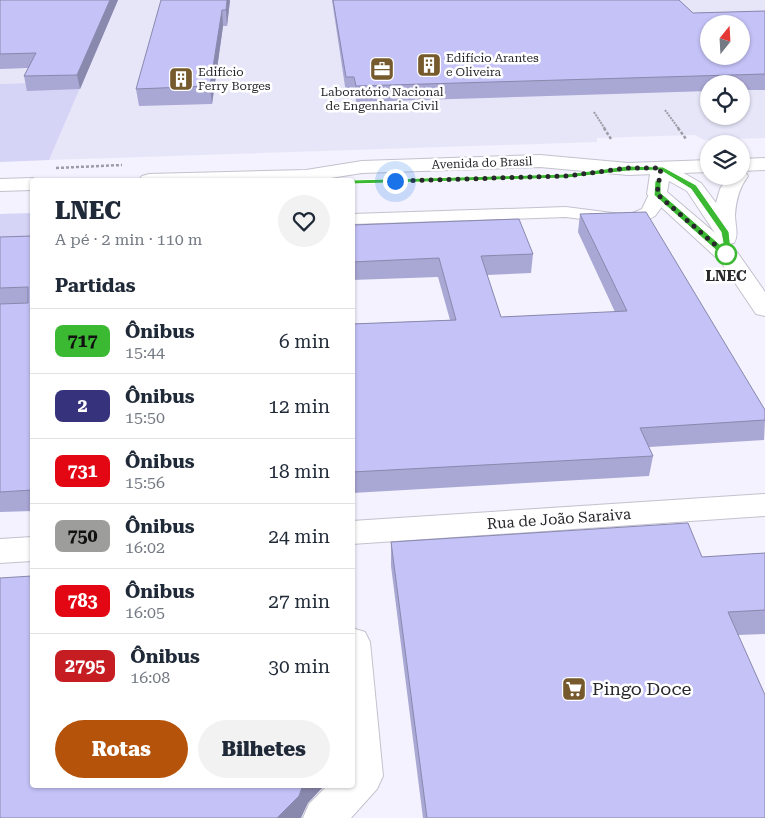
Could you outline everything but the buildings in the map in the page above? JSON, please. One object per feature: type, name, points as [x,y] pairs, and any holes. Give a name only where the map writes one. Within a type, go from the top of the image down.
[{"type":"street","name":"Avenida do Brasil","points":[[306,178],[362,167],[540,161],[628,168],[700,166]]},
{"type":"street","points":[[750,165],[765,165]]},
{"type":"street","points":[[750,170],[765,165]]},
{"type":"street","name":"Avenida do Brasil","points":[[355,182],[567,176],[628,168]]},
{"type":"street","points":[[725,232],[694,187],[661,168],[657,194],[729,257],[765,309]]},
{"type":"street","points":[[0,185],[30,184]]},
{"type":"street","points":[[729,257],[725,232],[729,191],[733,185]]},
{"type":"street","name":"Rua de João Saraiva","points":[[355,533],[765,505]]},
{"type":"street","points":[[0,551],[30,549]]},
{"type":"street","points":[[355,679],[363,776],[355,785]]},
{"type":"street","points":[[324,818],[352,788]]},
{"type":"lane","points":[[355,219],[566,212],[628,220],[638,219],[650,212],[655,207],[657,194]]},
{"type":"path","points":[[666,110],[687,141]]},
{"type":"path","points":[[594,112],[614,144]]},
{"type":"shaded area","name":"Laboratório Nacional de Engenharia Civil","points":[[0,0],[765,0],[765,138],[750,138],[750,135],[700,135],[700,138],[695,135],[597,138],[597,142],[49,160],[83,81],[0,84]]},
{"type":"shaded area","points":[[83,81],[49,160],[0,162],[0,84]]},
{"type":"shaded area","points":[[30,213],[30,254],[0,256],[0,214]]},
{"type":"bus line","name":"717","points":[[355,182],[567,176],[628,168],[661,168],[694,187],[725,232],[729,257],[657,194],[659,181]]},
{"type":"place","name":"Edifício Arantes e Oliveira","points":[[429,65]]},
{"type":"place","name":"Laboratório Nacional de Engenharia Civil","points":[[382,69]]},
{"type":"place","name":"Edifício Ferry Borges","points":[[181,79]]},
{"type":"place","name":"LNEC","points":[[726,254]]},
{"type":"place","name":"Pingo Doce","points":[[574,689]]},
{"type":"route","points":[[395,181],[567,176],[628,168],[661,168],[657,194],[729,257],[726,254]]}]
